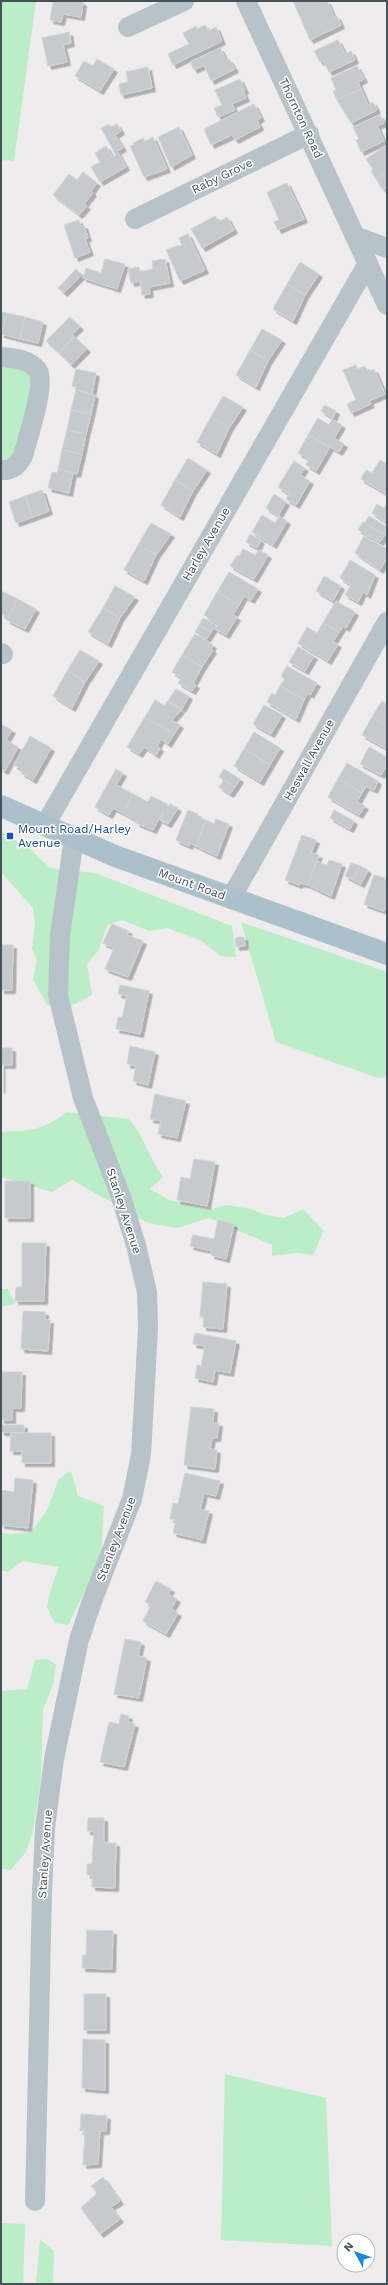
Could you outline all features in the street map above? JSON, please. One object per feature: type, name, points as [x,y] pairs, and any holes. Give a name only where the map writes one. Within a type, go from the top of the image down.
[{"type":"main road","name":"Mount Road","points":[[1,806],[115,856],[387,954]]},
{"type":"street","points":[[128,27],[184,1]]},
{"type":"street","name":"Thornton Road","points":[[246,1],[309,134],[387,306]]},
{"type":"street","name":"Raby Grove","points":[[135,218],[309,134]]},
{"type":"street","points":[[355,236],[387,248]]},
{"type":"street","name":"Harley Avenue","points":[[45,825],[368,263]]},
{"type":"street","points":[[1,357],[16,358],[30,363],[38,372],[40,385],[22,456],[16,467],[7,471],[1,470]]},
{"type":"street","name":"Heswall Avenue","points":[[231,898],[387,622]]},
{"type":"street","name":"Stanley Avenue","points":[[35,2201],[42,1892],[45,1828],[53,1767],[79,1640],[92,1601],[132,1498],[141,1455],[148,1335],[146,1292],[136,1245],[120,1194],[83,1098],[58,995],[60,936],[74,838]]},
{"type":"green space","points":[[1,1],[36,1],[14,161],[1,160]]},
{"type":"green space","points":[[1,365],[23,367],[34,379],[18,455],[1,465]]},
{"type":"green space","points":[[1,832],[30,849],[50,868],[95,873],[232,926],[236,957],[221,956],[200,940],[167,928],[149,931],[122,920],[107,925],[99,950],[87,964],[92,995],[73,1005],[47,1005],[33,979],[37,960],[32,949],[35,923],[33,908],[1,872]]},
{"type":"green space","points":[[241,922],[387,972],[387,1077],[378,1078],[276,1042]]},
{"type":"green space","points":[[66,1112],[129,1119],[139,1133],[163,1177],[150,1189],[170,1200],[209,1210],[226,1205],[251,1209],[266,1215],[284,1218],[303,1209],[324,1231],[313,1255],[297,1253],[272,1256],[272,1245],[209,1218],[177,1228],[148,1223],[72,1180],[52,1192],[1,1177],[1,1132],[28,1130],[43,1126],[51,1123]]},
{"type":"green space","points":[[1,1289],[8,1289],[15,1304],[1,1307]]},
{"type":"green space","points":[[71,1471],[78,1496],[104,1506],[101,1559],[68,1625],[55,1623],[47,1607],[52,1585],[59,1567],[23,1561],[8,1572],[1,1570],[1,1533],[12,1534],[31,1532],[47,1510],[59,1479]]},
{"type":"green space","points":[[48,1659],[56,1665],[53,1685],[43,1709],[41,1780],[33,1831],[26,1852],[11,1870],[1,1869],[1,1691],[27,1689],[35,1660]]},
{"type":"green space","points":[[225,2074],[326,2098],[332,2246],[221,2240]]},
{"type":"green space","points":[[1,2223],[25,2224],[23,2284],[1,2284]]},
{"type":"green space","points":[[40,2239],[54,2251],[53,2284],[36,2284]]},
{"type":"building","points":[[53,1],[81,1],[83,3],[81,17],[63,14],[61,22],[50,20]]},
{"type":"building","points":[[293,1],[327,1],[334,17],[337,16],[341,25],[310,40]]},
{"type":"building","points":[[205,25],[209,31],[216,27],[222,41],[173,65],[168,54],[189,44],[183,33],[196,26],[197,29]]},
{"type":"building","points":[[69,32],[71,43],[63,45],[67,62],[48,66],[42,38]]},
{"type":"building","points":[[338,40],[345,54],[351,51],[355,60],[329,72],[323,60],[320,62],[314,51]]},
{"type":"building","points":[[220,48],[226,60],[229,59],[235,69],[211,81],[204,65],[194,70],[190,62]]},
{"type":"building","points":[[97,59],[114,69],[100,91],[75,76],[84,61],[93,66]]},
{"type":"building","points":[[357,66],[364,79],[358,82],[361,89],[337,100],[333,91],[336,90],[331,78]]},
{"type":"building","points":[[148,67],[152,88],[121,95],[119,84],[128,82],[126,72]]},
{"type":"building","points":[[240,79],[245,90],[243,91],[246,98],[232,104],[235,110],[218,117],[214,108],[222,105],[215,90]]},
{"type":"building","points":[[361,89],[368,105],[373,102],[377,110],[351,123],[337,100]]},
{"type":"building","points":[[254,104],[261,118],[257,120],[260,127],[235,140],[232,135],[211,145],[204,129]]},
{"type":"building","points":[[380,115],[384,123],[377,126],[384,141],[361,152],[356,140],[359,139],[353,127]]},
{"type":"building","points":[[109,124],[111,127],[117,124],[121,131],[115,135],[123,148],[117,151],[126,167],[100,182],[91,167],[100,162],[95,153],[106,146],[112,157],[116,155],[101,128]]},
{"type":"building","points":[[179,127],[192,155],[171,167],[158,137]]},
{"type":"building","points":[[153,137],[167,169],[144,177],[130,146],[134,145],[133,143],[143,138],[145,141]]},
{"type":"building","points":[[387,145],[387,172],[376,179],[371,171],[373,169],[366,159]]},
{"type":"building","points":[[83,172],[97,183],[91,191],[93,193],[84,204],[87,206],[79,215],[53,195],[69,174],[77,180]]},
{"type":"building","points":[[387,172],[387,191],[385,188],[383,190],[376,179]]},
{"type":"building","points":[[287,183],[304,219],[278,230],[274,222],[279,220],[267,192]]},
{"type":"building","points":[[215,216],[219,222],[227,217],[234,230],[202,248],[191,229]]},
{"type":"building","points":[[79,220],[81,226],[84,225],[88,238],[85,239],[90,252],[75,258],[64,225]]},
{"type":"building","points":[[188,234],[205,270],[180,281],[166,250],[179,245],[180,247],[182,245],[179,238]]},
{"type":"building","points":[[105,259],[125,264],[117,289],[83,278],[86,268],[101,273]]},
{"type":"building","points":[[165,259],[170,283],[149,287],[150,294],[142,295],[140,281],[131,283],[128,269],[139,267],[140,272],[153,269],[152,261]]},
{"type":"building","points":[[300,262],[319,274],[305,295],[287,284]]},
{"type":"building","points":[[76,269],[82,275],[64,293],[58,288]]},
{"type":"building","points":[[287,284],[305,295],[293,321],[273,309]]},
{"type":"building","points":[[1,312],[7,313],[1,334]]},
{"type":"building","points":[[7,313],[25,317],[20,339],[1,334]]},
{"type":"building","points":[[25,317],[43,322],[38,343],[20,339]]},
{"type":"building","points":[[70,317],[80,327],[72,334],[74,336],[59,353],[46,341]]},
{"type":"building","points":[[262,329],[282,340],[268,361],[250,350]]},
{"type":"building","points":[[74,336],[87,349],[71,365],[59,353]]},
{"type":"building","points":[[250,350],[268,361],[256,387],[236,375]]},
{"type":"building","points":[[356,365],[357,369],[365,366],[368,372],[374,369],[385,394],[369,401],[371,404],[351,413],[347,404],[356,400],[343,370]]},
{"type":"building","points":[[76,369],[96,373],[92,394],[76,390],[76,387],[72,386]]},
{"type":"building","points":[[76,390],[95,395],[91,414],[71,410]]},
{"type":"building","points":[[223,396],[243,407],[229,428],[211,417]]},
{"type":"building","points":[[324,405],[336,411],[333,418],[321,411]]},
{"type":"building","points":[[71,410],[91,414],[86,434],[67,430]]},
{"type":"building","points":[[211,417],[229,428],[217,454],[197,442]]},
{"type":"building","points":[[318,418],[329,425],[332,419],[342,425],[334,438],[344,444],[339,452],[308,435]]},
{"type":"building","points":[[67,430],[86,434],[82,454],[62,450]]},
{"type":"building","points":[[308,435],[330,447],[316,471],[306,465],[309,459],[298,453]]},
{"type":"building","points":[[62,450],[82,454],[77,474],[58,469]]},
{"type":"building","points":[[188,458],[207,470],[193,491],[175,480]]},
{"type":"building","points":[[380,460],[387,464],[387,494],[361,479],[366,470],[372,473]]},
{"type":"building","points":[[294,461],[305,468],[300,475],[310,481],[296,505],[286,499],[289,494],[278,487]]},
{"type":"building","points":[[58,469],[73,473],[69,493],[48,488],[52,472],[57,473]]},
{"type":"building","points":[[175,480],[193,491],[180,517],[161,505]]},
{"type":"building","points":[[42,490],[49,511],[33,517],[25,496]]},
{"type":"building","points":[[274,494],[286,502],[278,516],[266,508]]},
{"type":"building","points":[[25,496],[33,517],[16,523],[9,502]]},
{"type":"building","points":[[387,503],[387,523],[372,513],[377,504],[384,508]]},
{"type":"building","points":[[262,515],[275,523],[279,516],[287,521],[273,545],[252,532]]},
{"type":"building","points":[[369,516],[387,527],[385,535],[365,523]]},
{"type":"building","points":[[363,522],[385,535],[380,542],[358,530]]},
{"type":"building","points":[[151,523],[171,534],[156,555],[138,545]]},
{"type":"building","points":[[250,534],[261,540],[257,548],[246,542]]},
{"type":"building","points":[[364,536],[387,549],[387,562],[384,562],[380,570],[355,553]]},
{"type":"building","points":[[138,545],[156,555],[144,581],[124,570]]},
{"type":"building","points":[[243,549],[255,555],[259,550],[268,555],[254,579],[230,566]]},
{"type":"building","points":[[350,560],[375,575],[367,595],[363,592],[358,602],[345,595],[351,585],[340,578]]},
{"type":"building","points":[[229,572],[258,589],[251,600],[244,596],[239,605],[217,592]]},
{"type":"building","points":[[324,576],[341,586],[333,601],[316,591]]},
{"type":"building","points":[[115,586],[135,597],[120,618],[103,608]]},
{"type":"building","points":[[1,591],[18,599],[8,618],[1,614]]},
{"type":"building","points":[[217,592],[239,605],[233,615],[237,617],[226,635],[215,629],[218,624],[204,615]]},
{"type":"building","points":[[18,599],[36,609],[25,629],[7,620]]},
{"type":"building","points":[[336,601],[355,612],[346,628],[343,626],[339,632],[323,623]]},
{"type":"building","points":[[103,608],[120,618],[108,644],[88,632]]},
{"type":"building","points":[[203,618],[216,625],[211,632],[199,625]]},
{"type":"building","points":[[323,623],[339,632],[333,642],[338,644],[328,661],[298,643],[307,627],[317,633]]},
{"type":"building","points":[[199,625],[211,632],[207,639],[195,632]]},
{"type":"building","points":[[195,634],[213,645],[211,649],[213,650],[202,667],[182,655]]},
{"type":"building","points":[[298,647],[314,656],[305,671],[289,662]]},
{"type":"building","points":[[80,650],[99,661],[85,682],[67,671]]},
{"type":"building","points":[[182,655],[202,667],[193,683],[196,685],[192,691],[178,683],[182,678],[172,672]]},
{"type":"building","points":[[287,666],[317,683],[310,695],[308,693],[304,700],[280,686],[285,679],[281,676]]},
{"type":"building","points":[[67,671],[85,682],[72,708],[53,696]]},
{"type":"building","points":[[280,686],[304,700],[296,719],[267,702],[272,693],[275,695]]},
{"type":"building","points":[[176,689],[189,696],[182,709],[168,701]]},
{"type":"building","points":[[155,700],[165,706],[167,701],[181,710],[172,720],[180,725],[174,734],[145,717]]},
{"type":"building","points":[[382,701],[387,705],[387,726],[372,717]]},
{"type":"building","points":[[264,705],[282,715],[271,734],[253,724]]},
{"type":"building","points":[[145,717],[174,734],[168,744],[161,739],[157,746],[160,748],[156,755],[144,747],[139,754],[127,747]]},
{"type":"building","points":[[372,717],[387,726],[387,749],[362,735]]},
{"type":"building","points":[[1,724],[12,730],[6,740],[18,747],[5,771],[1,769]]},
{"type":"building","points":[[254,732],[280,748],[270,765],[244,749]]},
{"type":"building","points":[[30,736],[51,748],[33,780],[21,773],[23,770],[14,765]]},
{"type":"building","points":[[369,747],[387,757],[387,765],[381,775],[360,764]]},
{"type":"building","points":[[244,749],[270,765],[260,782],[234,766]]},
{"type":"building","points":[[347,763],[378,781],[374,790],[366,786],[362,793],[338,779]]},
{"type":"building","points":[[116,769],[123,773],[116,785],[133,794],[123,813],[113,808],[109,815],[95,807]]},
{"type":"building","points":[[224,769],[240,779],[235,787],[219,777]]},
{"type":"building","points":[[338,779],[362,793],[357,802],[365,806],[359,815],[328,797]]},
{"type":"building","points":[[224,780],[235,787],[230,794],[219,787]]},
{"type":"building","points":[[133,794],[148,802],[151,796],[167,804],[153,830],[136,823],[137,821],[123,813]]},
{"type":"building","points":[[170,804],[178,808],[168,824],[160,820]]},
{"type":"building","points":[[188,810],[198,814],[197,817],[206,820],[196,846],[190,843],[189,846],[176,840]]},
{"type":"building","points":[[334,810],[354,821],[350,829],[330,818]]},
{"type":"building","points":[[216,819],[229,824],[217,856],[196,846],[206,820],[214,824]]},
{"type":"building","points":[[302,835],[316,840],[311,853],[319,855],[308,885],[300,883],[299,885],[285,880]]},
{"type":"building","points":[[329,860],[342,864],[331,896],[308,885],[316,861],[327,865]]},
{"type":"building","points":[[351,863],[360,866],[353,880],[345,876]]},
{"type":"building","points":[[360,866],[368,870],[361,884],[353,880]]},
{"type":"building","points":[[374,875],[385,878],[384,882],[387,883],[387,904],[384,911],[364,904]]},
{"type":"building","points":[[112,924],[129,931],[127,935],[143,941],[128,977],[105,969],[114,948],[103,943]]},
{"type":"building","points":[[244,937],[245,946],[236,947],[235,938]]},
{"type":"building","points":[[1,945],[13,945],[12,990],[1,990]]},
{"type":"building","points":[[120,985],[149,991],[140,1034],[116,1029],[118,1017],[122,1018],[127,996],[118,994]]},
{"type":"building","points":[[130,1046],[155,1052],[148,1085],[133,1081],[136,1066],[127,1064]]},
{"type":"building","points":[[1,1048],[12,1048],[12,1065],[1,1065]]},
{"type":"building","points":[[155,1094],[186,1101],[177,1138],[158,1134],[161,1121],[150,1119]]},
{"type":"building","points":[[194,1159],[215,1162],[207,1206],[177,1200],[181,1177],[190,1179]]},
{"type":"building","points":[[5,1181],[30,1181],[30,1218],[5,1218]]},
{"type":"building","points":[[218,1220],[234,1224],[226,1259],[211,1255],[212,1251],[190,1246],[193,1235],[214,1239]]},
{"type":"building","points":[[22,1243],[46,1243],[44,1301],[15,1301],[16,1287],[22,1287]]},
{"type":"building","points":[[203,1282],[227,1284],[223,1329],[203,1327],[204,1318],[200,1317]]},
{"type":"building","points":[[23,1311],[45,1312],[45,1320],[50,1320],[48,1351],[21,1349]]},
{"type":"building","points":[[195,1333],[236,1341],[230,1373],[215,1370],[213,1382],[195,1378],[197,1365],[201,1366],[205,1346],[193,1344]]},
{"type":"building","points":[[1,1372],[22,1372],[21,1408],[12,1408],[12,1420],[1,1420]]},
{"type":"building","points":[[191,1407],[214,1409],[213,1423],[219,1423],[217,1438],[212,1438],[210,1449],[217,1450],[215,1469],[184,1465]]},
{"type":"building","points":[[1,1425],[24,1425],[24,1433],[1,1432]]},
{"type":"building","points":[[11,1433],[51,1433],[51,1463],[22,1463],[22,1451],[10,1451]]},
{"type":"building","points":[[185,1473],[220,1481],[216,1496],[204,1493],[200,1509],[209,1511],[202,1540],[173,1533],[176,1520],[170,1519],[173,1503],[178,1504]]},
{"type":"building","points":[[15,1478],[33,1480],[28,1528],[1,1525],[1,1490],[14,1492]]},
{"type":"building","points":[[156,1581],[171,1589],[168,1594],[177,1599],[171,1609],[178,1613],[166,1634],[143,1621],[151,1605],[145,1602]]},
{"type":"building","points":[[125,1639],[141,1642],[138,1656],[147,1658],[139,1698],[114,1694]]},
{"type":"building","points":[[121,1714],[129,1716],[128,1722],[135,1724],[124,1767],[100,1762],[109,1722],[119,1724]]},
{"type":"building","points":[[88,1818],[104,1818],[104,1843],[116,1843],[115,1888],[92,1887],[92,1875],[87,1875],[87,1864],[92,1864],[94,1831],[87,1831]]},
{"type":"building","points":[[87,1930],[113,1931],[112,1969],[82,1968],[83,1955],[86,1955]]},
{"type":"building","points":[[84,1994],[106,1994],[106,2030],[84,2030]]},
{"type":"building","points":[[83,2039],[105,2040],[105,2090],[82,2088]]},
{"type":"building","points":[[81,2114],[107,2116],[106,2131],[100,2131],[98,2164],[83,2165],[85,2131],[80,2131]]},
{"type":"building","points":[[103,2177],[120,2201],[111,2207],[120,2219],[100,2234],[81,2208],[97,2193],[91,2186]]},
{"type":"place","name":"Mount Road/Harley Avenue","points":[[10,836]]}]
